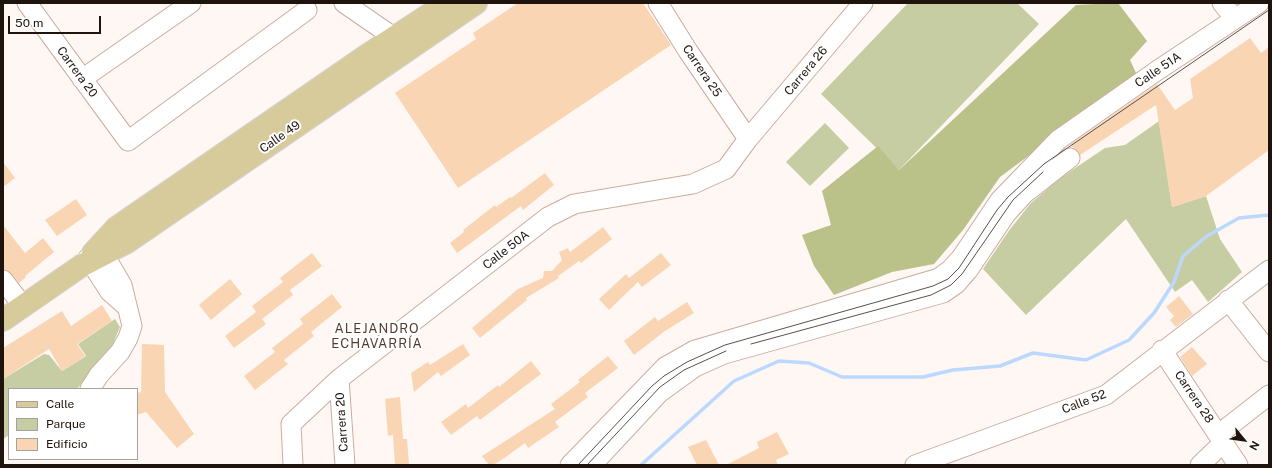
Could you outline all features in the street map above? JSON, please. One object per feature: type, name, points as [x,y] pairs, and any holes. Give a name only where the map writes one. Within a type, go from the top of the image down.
[{"type":"main road","name":"Calle 49","points":[[401,43],[447,3]]},
{"type":"main road","name":"Calle 49","points":[[3,320],[94,261],[116,228],[186,190],[401,43],[476,3]]},
{"type":"street","name":"Carrera 20","points":[[27,3],[128,141],[307,10]]},
{"type":"street","points":[[82,79],[191,3]]},
{"type":"street","points":[[344,3],[401,43]]},
{"type":"street","name":"Carrera 25","points":[[658,3],[688,51],[748,139]]},
{"type":"street","name":"Carrera 26","points":[[748,139],[863,3]]},
{"type":"street","points":[[1222,3],[1234,20]]},
{"type":"street","name":"Calle 51A","points":[[570,465],[665,367],[695,350],[939,278],[950,270],[961,258],[1000,200],[1058,140],[1260,3]]},
{"type":"street","name":"Calle 50A","points":[[293,465],[291,424],[339,379],[548,217],[574,204],[693,184],[726,169],[748,139]]},
{"type":"street","points":[[592,465],[659,393],[695,367],[724,354],[943,293],[956,284],[969,270],[1006,214],[1024,194],[1070,158]]},
{"type":"street","points":[[91,388],[99,375],[120,352],[128,338],[132,326],[131,316],[127,307],[122,284],[94,261]]},
{"type":"street","name":"Calle 52","points":[[915,465],[1106,395],[1162,350],[1269,270]]},
{"type":"street","points":[[3,280],[23,306]]},
{"type":"street","points":[[1228,300],[1269,352]]},
{"type":"street","name":"Carrera 28","points":[[1162,350],[1222,438],[1238,465]]},
{"type":"street","name":"Carrera 20","points":[[339,379],[345,465]]},
{"type":"street","points":[[1200,465],[1222,438],[1269,395]]},
{"type":"green space","points":[[908,3],[1017,3],[1039,24],[899,170],[821,94]]},
{"type":"green space","points":[[1118,3],[1147,41],[1130,60],[1137,75],[1000,177],[963,230],[934,264],[892,272],[834,295],[814,266],[802,235],[831,225],[822,191],[878,146],[899,170],[1076,5]]},
{"type":"green space","points":[[1159,121],[1172,207],[1206,196],[1220,239],[1242,272],[1208,302],[1192,280],[1175,292],[1126,219],[1026,315],[983,269],[1008,232],[1030,204],[1059,179],[1105,148],[1125,145]]},
{"type":"green space","points":[[825,123],[849,148],[810,186],[786,162]]},
{"type":"green space","points":[[115,319],[120,327],[112,346],[78,388],[8,388],[8,436],[3,439],[3,379],[44,354],[49,355],[62,371],[86,356],[78,344]]},
{"type":"building","points":[[518,3],[643,3],[671,45],[458,188],[395,93],[476,39],[473,33]]},
{"type":"building","points":[[1250,38],[1261,53],[1269,47],[1269,150],[1206,196],[1172,207],[1156,105],[1080,155],[1078,151],[1070,145],[1157,84],[1175,110],[1193,98],[1190,79]]},
{"type":"building","points":[[3,162],[15,178],[3,187]]},
{"type":"building","points":[[545,173],[554,185],[523,210],[521,206],[457,253],[450,243],[464,232],[463,230],[495,205],[496,207],[510,197],[511,198]]},
{"type":"building","points":[[76,199],[87,215],[57,236],[45,220]]},
{"type":"building","points":[[3,225],[25,253],[43,238],[54,252],[25,276],[26,277],[19,283],[11,273],[3,269]]},
{"type":"building","points":[[603,227],[612,239],[581,263],[579,261],[558,276],[559,278],[526,298],[527,300],[480,338],[472,328],[518,289],[543,278],[544,271],[552,271],[562,260],[559,252],[568,248],[570,252]]},
{"type":"building","points":[[312,253],[322,266],[290,290],[293,295],[262,319],[266,324],[234,348],[225,336],[256,312],[252,306],[283,282],[280,278]]},
{"type":"building","points":[[661,253],[671,265],[642,287],[638,282],[609,310],[599,299],[626,274],[629,278]]},
{"type":"building","points":[[230,279],[242,294],[211,320],[199,305]]},
{"type":"building","points":[[332,294],[342,307],[311,332],[314,336],[284,360],[288,364],[255,390],[244,376],[275,352],[272,348],[303,324],[300,319]]},
{"type":"building","points":[[1179,296],[1193,314],[1176,327],[1170,320],[1174,316],[1166,307]]},
{"type":"building","points":[[687,302],[694,313],[665,331],[634,355],[624,341],[655,317],[658,321]]},
{"type":"building","points":[[102,305],[112,321],[77,344],[85,356],[62,371],[49,349],[3,379],[3,348],[62,311],[71,326]]},
{"type":"building","points":[[142,344],[164,345],[165,392],[194,434],[177,448],[146,412],[138,415],[138,393],[141,392]]},
{"type":"building","points":[[463,344],[470,355],[441,376],[438,372],[414,392],[411,373],[428,362],[430,365]]},
{"type":"building","points":[[1192,347],[1207,364],[1192,376],[1180,357]]},
{"type":"building","points":[[608,356],[618,368],[585,393],[588,397],[555,422],[559,427],[528,448],[525,443],[503,459],[493,465],[489,465],[482,456],[555,409],[551,404],[580,382],[578,380]]},
{"type":"building","points":[[531,361],[541,374],[480,420],[477,416],[451,435],[441,422],[466,404],[468,408],[498,385],[499,387]]},
{"type":"building","points":[[400,397],[403,439],[407,439],[409,465],[395,465],[393,435],[388,436],[385,399]]},
{"type":"building","points":[[777,432],[789,454],[776,460],[778,465],[726,465],[759,448],[757,442]]},
{"type":"building","points":[[706,440],[719,465],[697,465],[688,447]]},
{"type":"waterway","points":[[641,465],[734,381],[779,361],[809,363],[842,377],[923,377],[953,370],[1000,366],[1033,353],[1086,360],[1129,340],[1154,313],[1174,282],[1183,256],[1207,236],[1239,218],[1269,215]]},
{"type":"tram line","points":[[578,465],[652,386],[664,376],[687,362],[725,345],[933,286],[948,279],[959,268],[997,210],[1008,197],[1044,164],[1269,10]]},
{"type":"tram line","points":[[751,344],[931,295],[951,285],[962,274],[1013,200],[1043,172]]},
{"type":"tram line","points":[[587,465],[660,387],[684,370],[726,351]]},
{"type":"district","name":"ALEJANDRO ECHAVARRÍA","points":[[377,336]]}]
